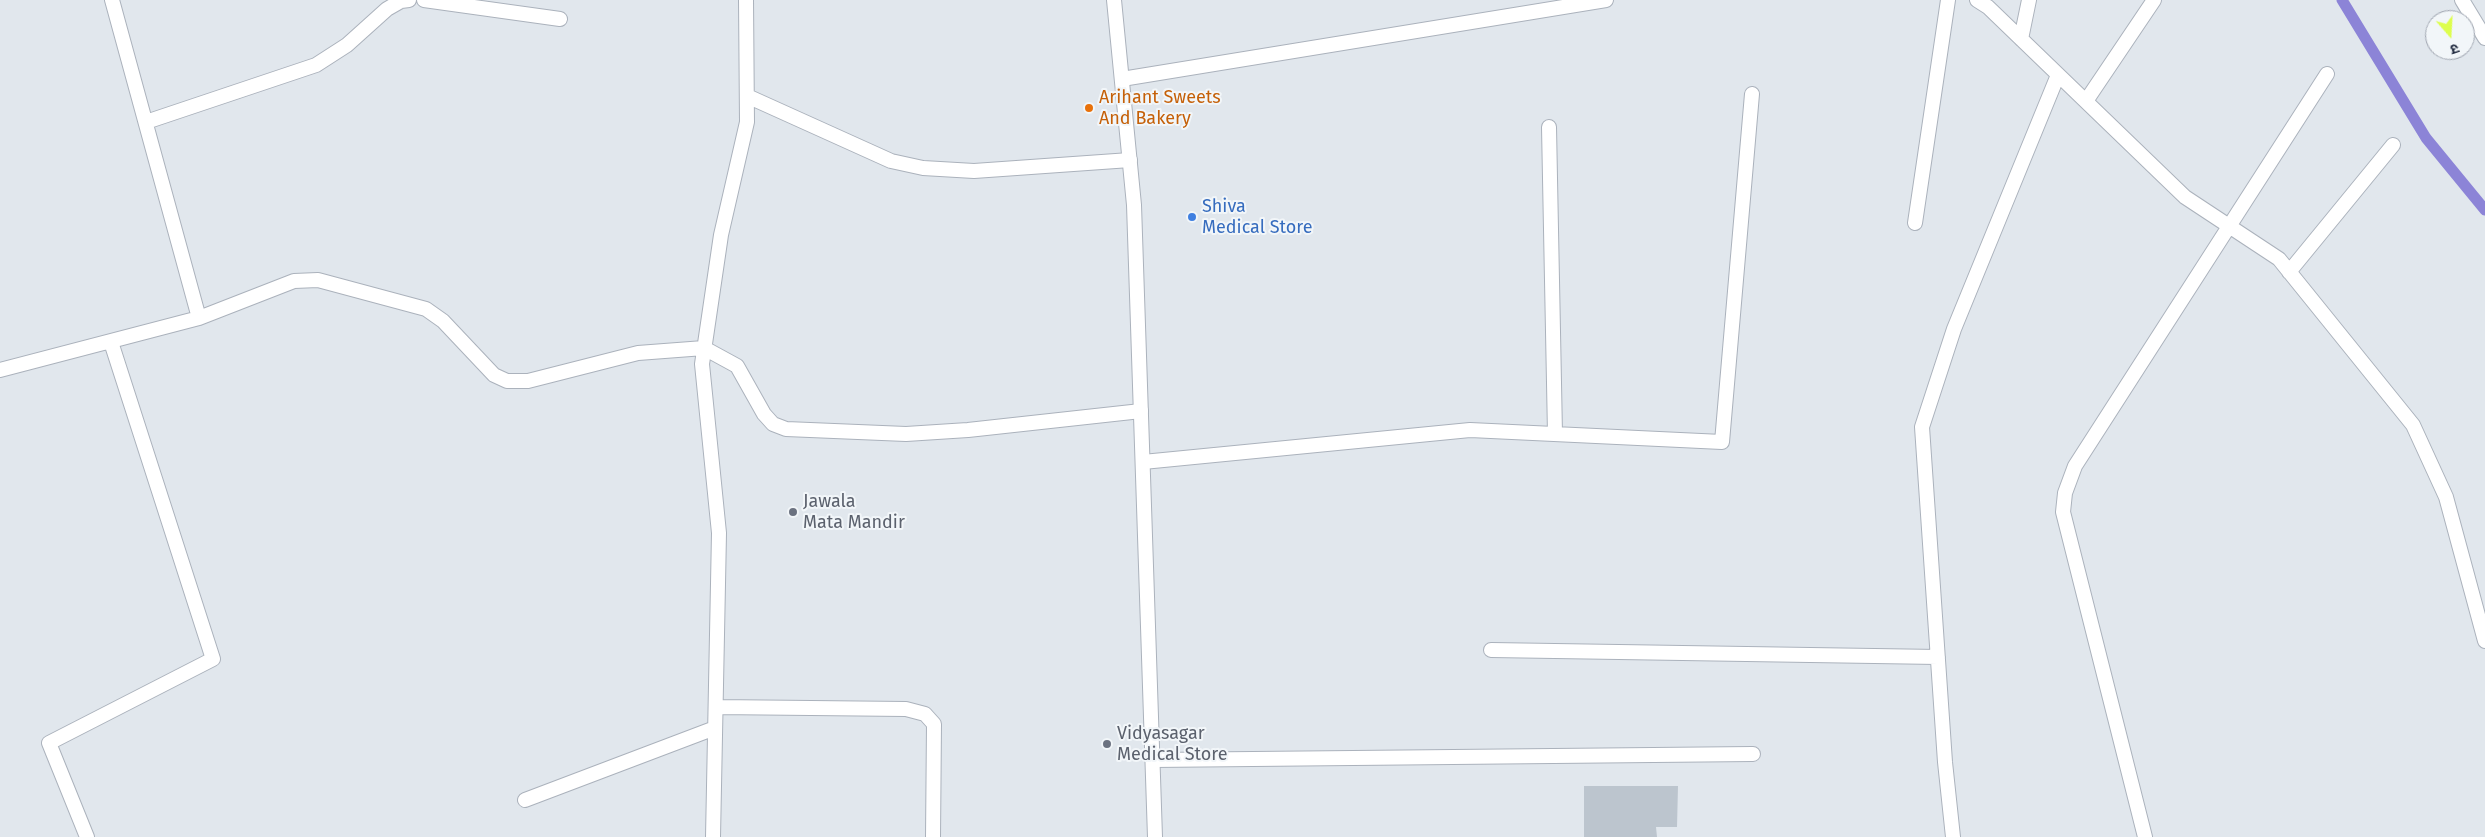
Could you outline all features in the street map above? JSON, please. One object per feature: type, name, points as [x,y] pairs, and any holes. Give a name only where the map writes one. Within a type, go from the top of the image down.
[{"type":"street","points":[[112,0],[199,318]]},
{"type":"street","points":[[146,122],[316,65],[348,45],[387,9],[401,1],[408,0]]},
{"type":"street","points":[[424,0],[560,19]]},
{"type":"street","points":[[713,837],[719,532],[702,364],[722,235],[747,122],[746,0]]},
{"type":"street","points":[[1114,0],[1134,205],[1156,837]]},
{"type":"street","points":[[1122,79],[1562,4],[1606,0]]},
{"type":"street","points":[[1915,223],[1948,0]]},
{"type":"street","points":[[1977,0],[1988,7],[2185,198],[2279,259],[2414,425],[2446,497],[2485,641]]},
{"type":"street","points":[[2021,39],[2029,0]]},
{"type":"street","points":[[2086,101],[2154,0]]},
{"type":"street","points":[[2462,0],[2485,38]]},
{"type":"street","points":[[1953,837],[1945,762],[1922,427],[1954,329],[2058,74]]},
{"type":"street","points":[[2145,837],[2063,512],[2065,493],[2075,466],[2327,74]]},
{"type":"street","points":[[1143,462],[1470,430],[1722,442],[1752,94]]},
{"type":"street","points":[[747,96],[891,161],[923,168],[974,171],[1130,160]]},
{"type":"street","points":[[1549,127],[1555,434]]},
{"type":"street","points":[[2289,272],[2393,145]]},
{"type":"street","points":[[0,370],[199,318],[294,281],[318,280],[426,309],[443,321],[494,375],[507,381],[528,381],[638,354],[704,348],[737,366],[764,414],[773,424],[786,429],[906,434],[968,430],[1141,411]]},
{"type":"street","points":[[87,837],[48,743],[213,658],[111,342]]},
{"type":"street","points":[[1491,650],[1938,657]]},
{"type":"street","points":[[716,707],[906,709],[925,714],[934,724],[933,837]]},
{"type":"street","points":[[526,800],[715,728]]},
{"type":"street","points":[[1153,760],[1753,754]]},
{"type":"building","points":[[1584,786],[1678,786],[1677,827],[1656,827],[1657,837],[1584,837]]},
{"type":"waterway","points":[[2342,0],[2426,138],[2485,210]]},
{"type":"place","name":"Arihant Sweets And Bakery","points":[[1089,108]]},
{"type":"place","name":"Shiva Medical Store","points":[[1192,217]]},
{"type":"place","name":"Jawala Mata Mandir","points":[[793,512]]},
{"type":"place","name":"Vidyasagar Medical Store","points":[[1107,744]]}]
